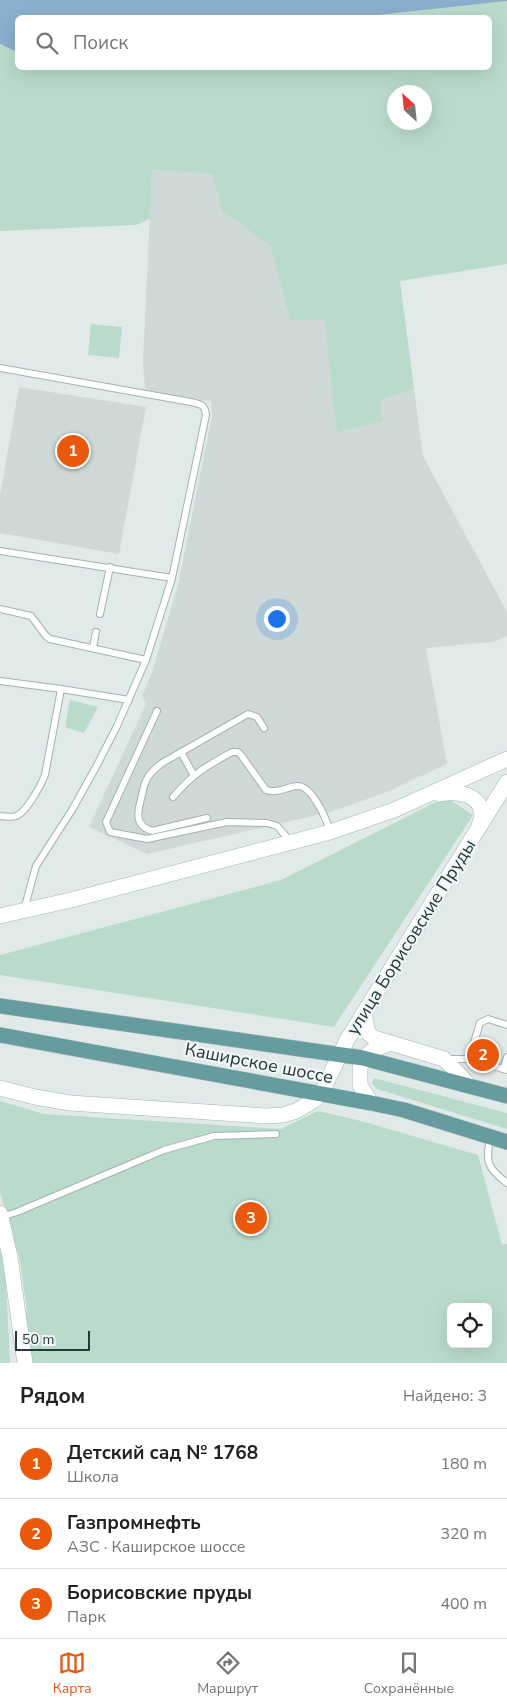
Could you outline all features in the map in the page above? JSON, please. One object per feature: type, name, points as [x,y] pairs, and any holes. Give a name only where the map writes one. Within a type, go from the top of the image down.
[{"type":"main road","points":[[0,916],[71,900],[330,832],[378,816],[507,759]]},
{"type":"main road","name":"улица Борисовские Пруды","points":[[321,1094],[340,1054],[364,1013],[507,782]]},
{"type":"main road","points":[[422,797],[451,792],[468,794],[478,804],[482,814],[478,829]]},
{"type":"main road","name":"Каширское шоссе","points":[[0,1006],[363,1058],[507,1096]]},
{"type":"main road","points":[[364,1013],[368,1033],[374,1038],[444,1059],[469,1085]]},
{"type":"main road","name":"Каширское шоссе","points":[[0,1035],[371,1103],[404,1110],[507,1142]]},
{"type":"main road","points":[[371,1103],[360,1085],[360,1068],[363,1058],[374,1049],[389,1044]]},
{"type":"main road","points":[[0,1088],[70,1103],[266,1116],[283,1115],[296,1111],[321,1094]]},
{"type":"main road","points":[[1,1215],[10,1257],[25,1363]]},
{"type":"lane","points":[[0,368],[201,404],[205,407],[206,415],[172,578],[146,660],[129,700],[82,793],[36,866],[24,910]]},
{"type":"lane","points":[[0,551],[172,578]]},
{"type":"lane","points":[[100,614],[110,567]]},
{"type":"lane","points":[[0,609],[31,616],[50,639],[146,660]]},
{"type":"lane","points":[[93,648],[96,632]]},
{"type":"lane","points":[[0,681],[129,700]]},
{"type":"lane","points":[[0,816],[14,817],[19,815],[24,811],[42,784],[61,689]]},
{"type":"lane","points":[[157,711],[106,822],[110,832],[147,839],[227,822],[267,823],[277,826],[291,842]]},
{"type":"lane","points":[[207,818],[152,831],[144,828],[138,820],[137,812],[147,778],[155,768],[248,714],[257,717],[264,728]]},
{"type":"lane","points":[[181,752],[193,774]]},
{"type":"lane","points":[[173,797],[193,774],[232,752],[238,752],[266,790],[274,791],[297,786],[305,788],[323,813],[330,832]]},
{"type":"lane","points":[[469,1059],[480,1023],[488,1019],[507,1024]]},
{"type":"lane","points":[[444,1059],[469,1059],[505,1070],[507,1057]]},
{"type":"lane","points":[[1,1215],[17,1212],[164,1150],[214,1136],[276,1134]]},
{"type":"lane","points":[[491,1136],[487,1160],[490,1169],[507,1184]]},
{"type":"shaded area","points":[[152,170],[212,174],[222,211],[270,246],[290,320],[325,319],[380,400],[414,389],[423,456],[507,612],[507,636],[493,642],[426,648],[447,764],[387,792],[331,812],[147,854],[89,827],[146,704],[142,696],[151,675],[178,585],[212,416],[211,401],[168,396],[145,389],[143,362]]},
{"type":"shaded area","points":[[19,387],[146,407],[119,554],[0,533],[0,495]]},
{"type":"green space","points":[[507,1],[507,264],[400,281],[414,389],[381,400],[382,421],[337,432],[325,320],[290,320],[270,246],[222,211],[212,174],[152,170],[150,219],[136,225],[0,231],[0,44],[15,51],[15,70],[492,70],[492,15],[369,15]]},
{"type":"green space","points":[[91,324],[122,327],[119,358],[88,355]]},
{"type":"green space","points":[[70,700],[98,707],[84,733],[65,727]]},
{"type":"green space","points":[[446,797],[473,815],[334,1027],[0,975],[0,955],[281,880]]},
{"type":"green space","points":[[374,1078],[507,1113],[507,1129],[377,1089],[372,1084]]},
{"type":"green space","points":[[0,1101],[44,1114],[281,1129],[318,1111],[361,1121],[478,1155],[502,1245],[507,1244],[507,1363],[29,1363],[25,1312],[27,1311],[20,1260],[0,1193]]},
{"type":"green space","points":[[0,1239],[5,1263],[10,1363],[0,1363]]},
{"type":"water","points":[[0,0],[507,0],[377,15],[15,15],[15,51],[0,44]]},
{"type":"place","name":"Детский сад № 1768","points":[[73,451]]},
{"type":"place","name":"Газпромнефть","points":[[483,1055]]},
{"type":"place","name":"Борисовские пруды","points":[[251,1218]]}]
